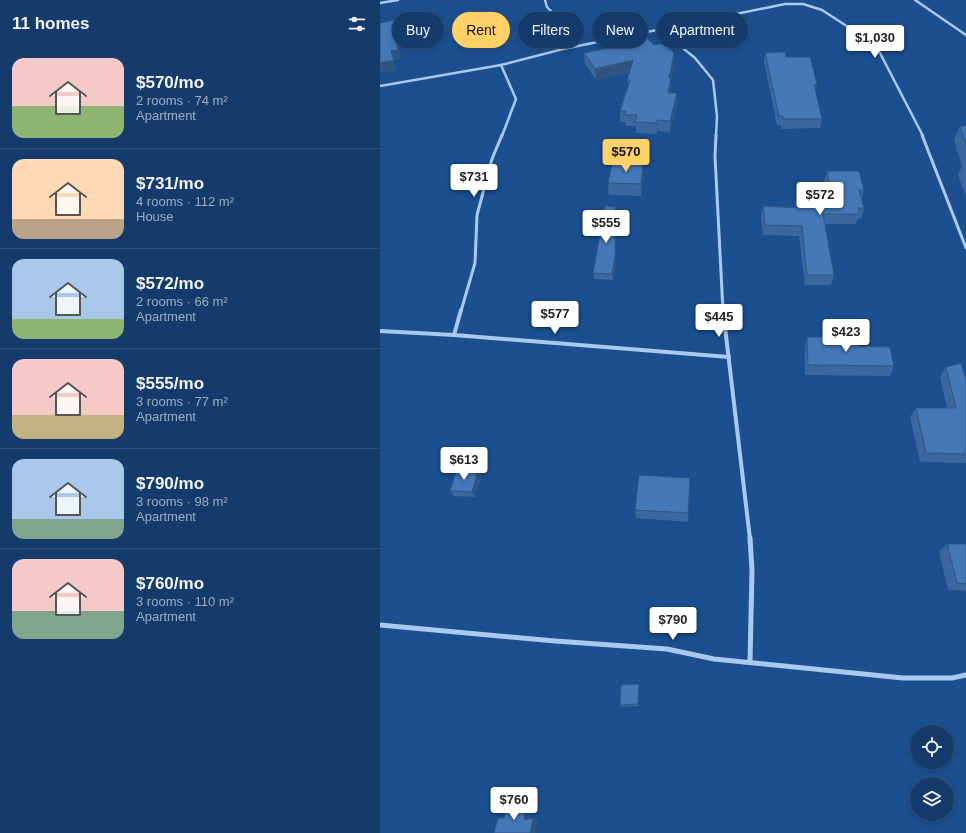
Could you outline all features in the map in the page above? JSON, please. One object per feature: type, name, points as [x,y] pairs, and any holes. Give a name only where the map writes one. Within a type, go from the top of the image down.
[{"type":"street","points":[[380,3],[398,0]]},
{"type":"street","points":[[544,0],[547,7],[552,12]]},
{"type":"street","points":[[915,0],[966,35]]},
{"type":"street","points":[[746,12],[785,4],[803,4],[822,10],[860,34],[880,53],[924,136],[966,248]]},
{"type":"street","points":[[584,44],[656,30]]},
{"type":"street","points":[[380,86],[501,65],[566,48]]},
{"type":"street","points":[[683,48],[696,58],[714,80],[716,116],[715,156],[724,322],[748,512],[752,570],[750,662]]},
{"type":"street","points":[[454,335],[475,263],[477,215],[492,159],[511,115],[516,99],[501,65]]},
{"type":"street","points":[[380,331],[454,335],[729,357]]},
{"type":"street","points":[[380,625],[554,641],[667,649],[714,659],[903,678],[952,678],[966,676]]},
{"type":"building","points":[[392,20],[392,48],[398,48],[398,50],[391,51],[394,60],[380,63],[380,23]]},
{"type":"building","points":[[648,39],[654,45],[656,45],[656,48],[668,48],[674,53],[669,78],[671,78],[668,93],[677,93],[670,121],[657,120],[657,123],[635,122],[637,115],[625,115],[626,111],[620,111],[630,80],[627,80],[633,60],[595,69],[584,53],[608,48],[648,48]]},
{"type":"building","points":[[785,52],[786,57],[810,57],[817,84],[814,84],[822,119],[783,119],[783,116],[779,116],[765,53]]},
{"type":"building","points":[[960,126],[966,126],[966,145]]},
{"type":"building","points":[[612,163],[643,163],[641,184],[608,183]]},
{"type":"building","points":[[827,171],[859,171],[864,190],[859,190],[864,208],[858,208],[859,214],[823,214],[834,275],[807,275],[802,226],[765,225],[763,206],[798,208],[797,194],[810,195],[810,184],[830,186]]},
{"type":"building","points":[[605,206],[615,207],[615,256],[612,274],[593,273]]},
{"type":"building","points":[[807,337],[853,337],[854,340],[857,340],[858,346],[890,347],[894,366],[808,365]]},
{"type":"building","points":[[961,363],[966,379],[966,454],[926,453],[916,408],[956,408],[946,367]]},
{"type":"building","points":[[457,469],[478,470],[472,492],[450,491]]},
{"type":"building","points":[[639,475],[690,478],[688,513],[635,510]]},
{"type":"building","points":[[947,544],[966,544],[966,584],[957,583]]},
{"type":"building","points":[[639,684],[638,704],[620,705],[621,685]]},
{"type":"building","points":[[507,805],[526,807],[524,819],[533,819],[530,833],[494,833],[498,818],[504,818]]}]
